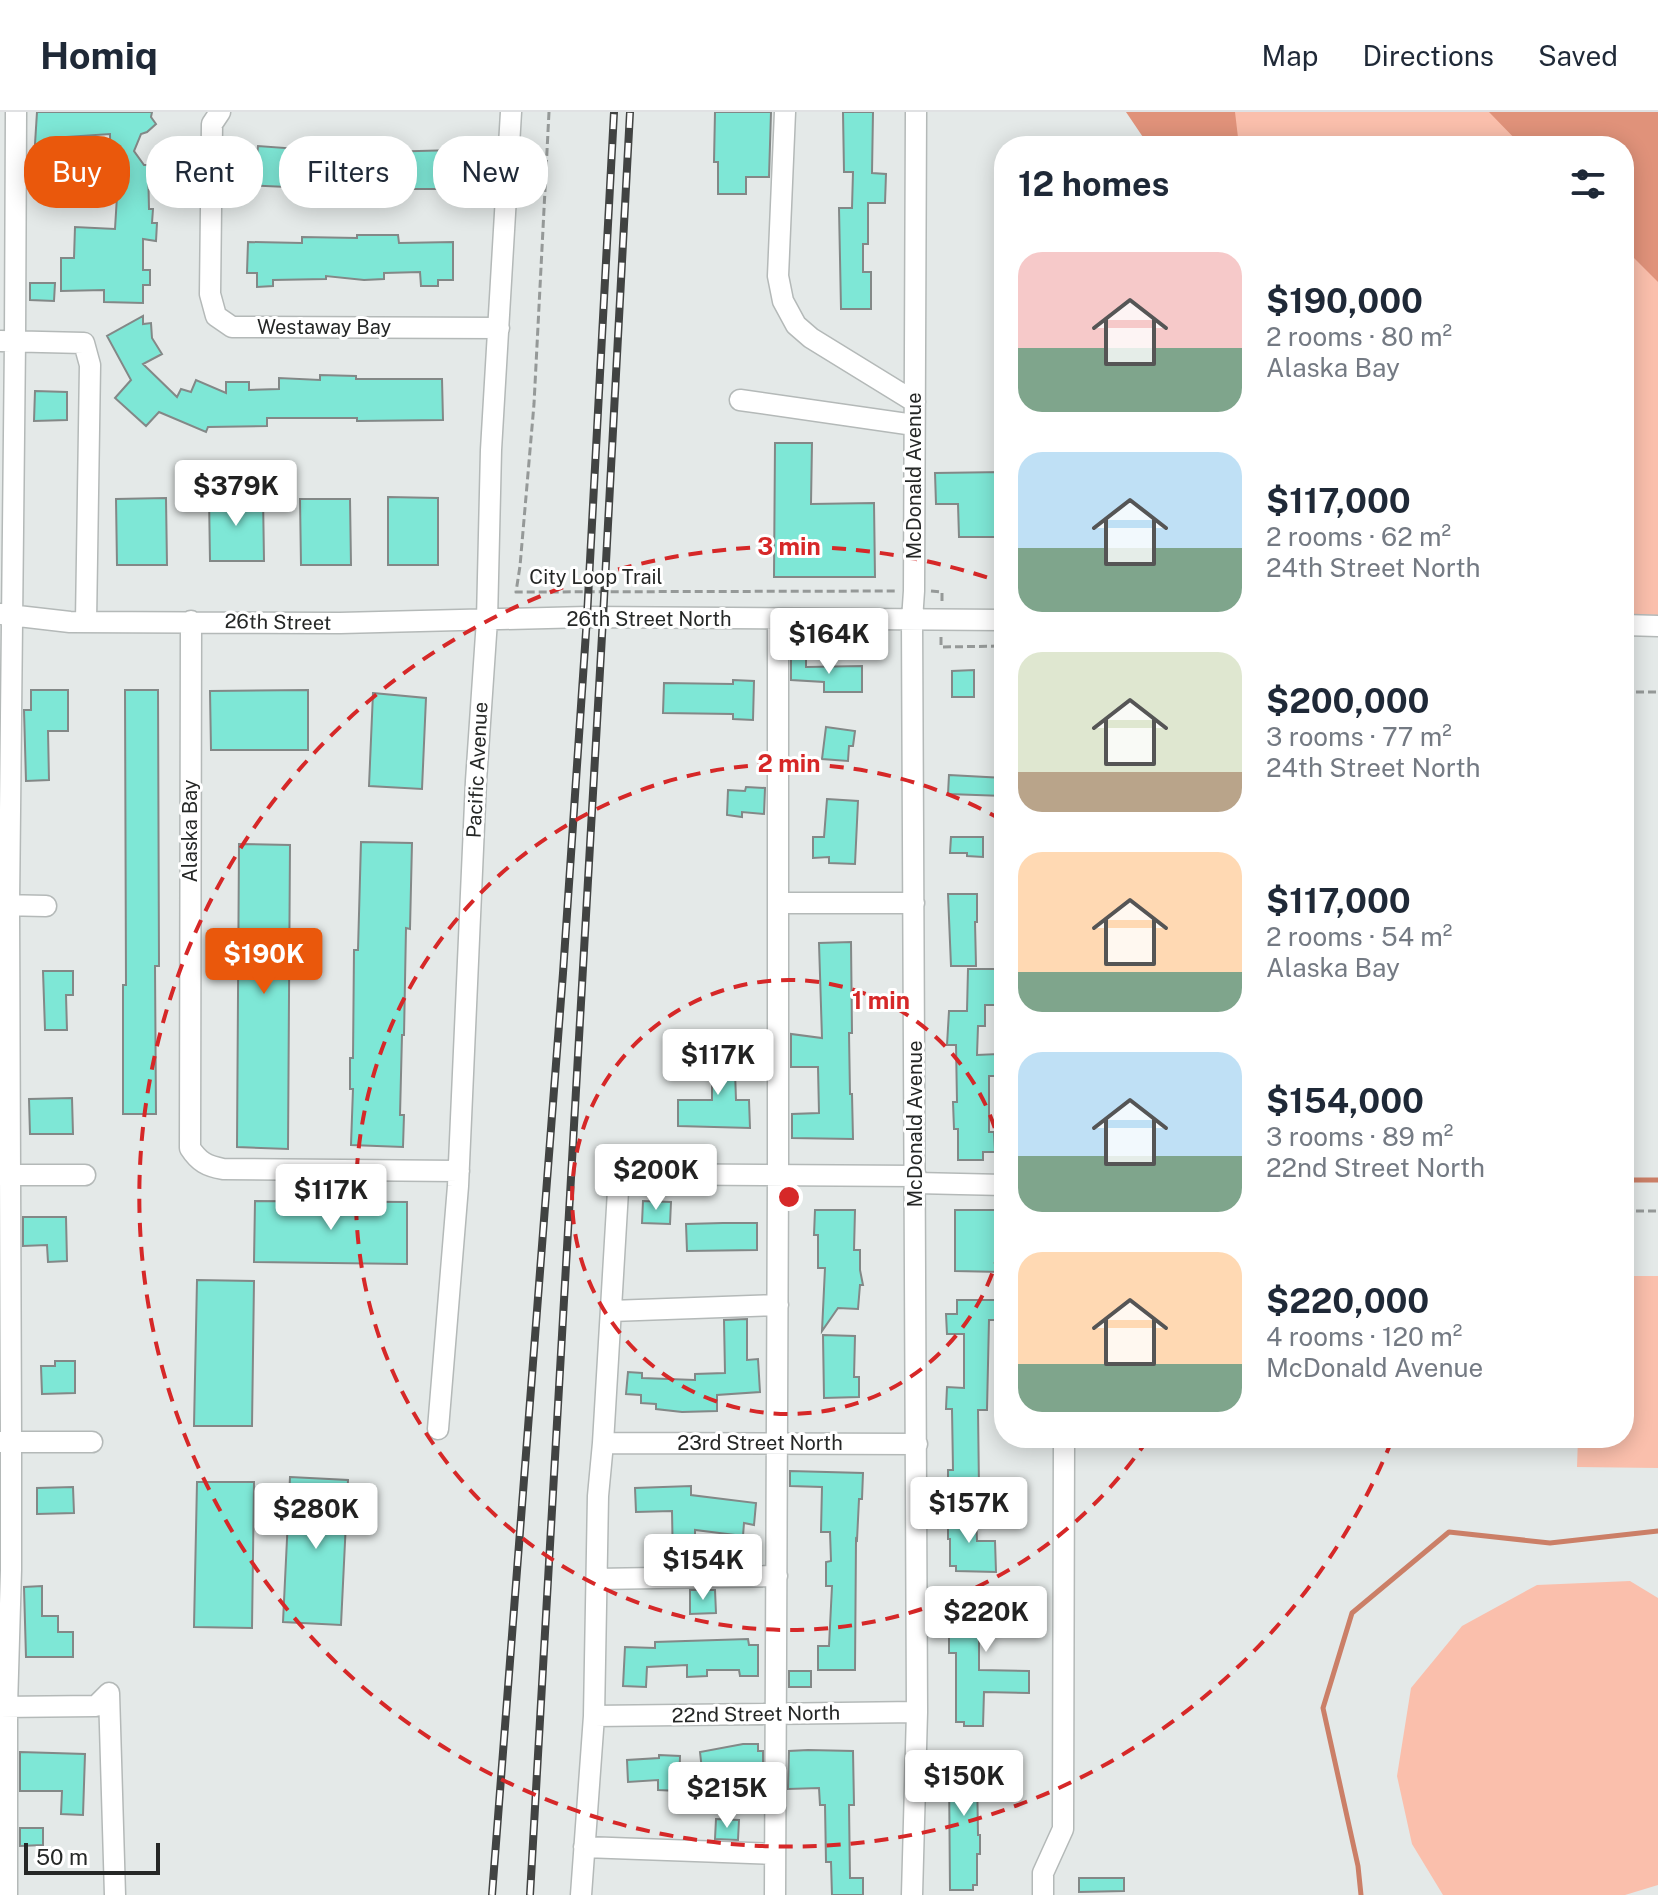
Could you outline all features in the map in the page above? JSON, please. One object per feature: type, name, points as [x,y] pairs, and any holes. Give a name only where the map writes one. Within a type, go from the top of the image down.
[{"type":"street","points":[[7,1895],[3,1707],[11,1570],[5,1442],[4,905],[8,341],[16,112]]},
{"type":"street","name":"Westaway Bay","points":[[220,112],[212,124],[210,294],[216,316],[232,327],[499,328]]},
{"type":"street","name":"Pacific Avenue","points":[[438,1429],[459,1171],[476,781],[487,620],[491,450],[511,112]]},
{"type":"street","points":[[785,112],[778,276],[783,301],[796,325],[811,338],[915,402]]},
{"type":"street","name":"McDonald Avenue","points":[[912,1895],[917,1712],[912,620],[916,112]]},
{"type":"street","points":[[8,341],[84,343],[90,365],[78,622]]},
{"type":"street","points":[[740,400],[914,425]]},
{"type":"street","name":"26th Street","points":[[6,614],[78,622],[487,620]]},
{"type":"street","name":"26th Street North","points":[[487,620],[587,617],[994,620]]},
{"type":"street","points":[[775,1895],[778,619]]},
{"type":"street","name":"Alaska Bay","points":[[191,621],[190,1148],[197,1159],[208,1166],[223,1169],[459,1171]]},
{"type":"street","name":"26th Street","points":[[6,638],[78,622]]},
{"type":"street","points":[[1634,625],[1658,626]]},
{"type":"street","points":[[778,903],[914,903]]},
{"type":"street","points":[[4,905],[46,906]]},
{"type":"street","points":[[581,1895],[594,1716],[598,1496],[619,1174],[778,1175],[994,1184]]},
{"type":"street","points":[[6,1175],[85,1175]]},
{"type":"street","points":[[611,1311],[778,1305]]},
{"type":"street","points":[[5,1442],[92,1442]]},
{"type":"street","name":"23rd Street North","points":[[603,1443],[917,1444]]},
{"type":"street","points":[[1043,1895],[1043,1873],[1063,1829],[1064,1448]]},
{"type":"street","points":[[596,1579],[777,1576]]},
{"type":"street","points":[[3,1707],[96,1706],[109,1693],[115,1895]]},
{"type":"street","name":"22nd Street North","points":[[594,1716],[917,1712]]},
{"type":"street","points":[[584,1847],[775,1854]]},
{"type":"path","name":"City Loop Trail","points":[[549,112],[534,404],[516,592],[942,592],[941,647],[994,646]]},
{"type":"path","points":[[1634,692],[1658,692]]},
{"type":"path","points":[[1634,1211],[1658,1211]]},
{"type":"shaded area","points":[[1126,112],[1235,112],[1238,136],[1142,136]]},
{"type":"shaded area","points":[[1226,112],[1630,112],[1658,135],[1658,615],[1634,614],[1634,136],[1232,136]]},
{"type":"shaded area","points":[[1489,112],[1658,112],[1658,282],[1634,258],[1634,136],[1512,136]]},
{"type":"shaded area","points":[[1634,1276],[1658,1276],[1658,1468],[1577,1467],[1578,1448],[1634,1448]]},
{"type":"shaded area","points":[[1630,1581],[1658,1598],[1658,1885],[1625,1895],[1443,1895],[1412,1844],[1397,1776],[1411,1688],[1462,1626],[1537,1585]]},
{"type":"building","points":[[37,112],[152,112],[151,117],[156,124],[141,134],[134,151],[146,165],[146,208],[153,209],[152,223],[157,223],[156,241],[143,239],[143,270],[150,270],[150,285],[143,285],[143,303],[104,302],[104,290],[61,291],[61,258],[74,258],[75,227],[115,229],[116,208],[130,208],[130,136],[36,136]]},
{"type":"building","points":[[715,112],[771,112],[769,177],[746,177],[746,194],[718,194],[718,162],[714,162]]},
{"type":"building","points":[[843,112],[873,112],[872,173],[886,174],[885,203],[868,203],[868,244],[863,244],[863,272],[871,272],[871,309],[841,309],[839,208],[852,208],[853,172],[844,172]]},
{"type":"building","points":[[263,146],[279,148],[279,187],[263,186]]},
{"type":"building","points":[[417,151],[433,151],[433,189],[417,189]]},
{"type":"building","points":[[357,235],[398,235],[399,243],[453,242],[453,280],[438,280],[438,286],[421,286],[420,272],[384,273],[384,279],[326,276],[326,279],[273,280],[273,286],[257,287],[257,273],[247,273],[248,242],[302,243],[302,237],[357,238]]},
{"type":"building","points":[[30,283],[55,283],[54,301],[30,300]]},
{"type":"building","points":[[143,316],[143,324],[151,323],[152,338],[162,354],[143,364],[177,397],[181,389],[191,392],[196,380],[226,393],[226,382],[249,382],[249,390],[279,389],[279,378],[320,380],[320,375],[356,376],[356,379],[442,379],[443,420],[267,418],[267,426],[208,427],[206,432],[159,412],[146,426],[115,398],[131,380],[107,336]]},
{"type":"building","points":[[35,391],[67,392],[67,420],[34,421]]},
{"type":"building","points":[[775,443],[812,443],[811,504],[874,503],[875,577],[774,577]]},
{"type":"building","points":[[994,472],[994,537],[959,537],[958,504],[936,504],[935,473]]},
{"type":"building","points":[[209,496],[263,496],[264,561],[210,561]]},
{"type":"building","points":[[388,497],[438,498],[438,565],[388,565]]},
{"type":"building","points":[[166,498],[167,565],[117,565],[116,499]]},
{"type":"building","points":[[300,499],[350,499],[351,565],[301,565]]},
{"type":"building","points":[[791,658],[806,659],[806,667],[862,666],[862,692],[824,692],[824,682],[791,680]]},
{"type":"building","points":[[974,670],[974,697],[952,697],[952,671]]},
{"type":"building","points":[[733,680],[754,681],[753,720],[733,719],[733,714],[663,713],[664,683],[733,684]]},
{"type":"building","points":[[31,690],[68,690],[68,731],[48,731],[49,780],[26,781],[24,710],[31,710]]},
{"type":"building","points":[[125,690],[158,690],[156,1114],[123,1114]]},
{"type":"building","points":[[308,690],[308,750],[211,750],[210,691]]},
{"type":"building","points":[[373,693],[426,698],[422,789],[369,786]]},
{"type":"building","points":[[826,727],[855,731],[853,746],[849,746],[848,761],[822,759]]},
{"type":"building","points":[[949,775],[994,777],[994,796],[948,794]]},
{"type":"building","points":[[746,787],[765,788],[764,814],[742,812],[742,817],[727,815],[728,790],[745,791]]},
{"type":"building","points":[[827,799],[858,801],[855,864],[829,863],[829,857],[813,858],[813,837],[824,837]]},
{"type":"building","points":[[951,837],[983,837],[983,857],[950,853]]},
{"type":"building","points":[[361,842],[412,843],[410,929],[406,928],[402,1035],[400,1115],[404,1115],[403,1147],[351,1145],[353,1089],[350,1089],[350,1058],[353,1058],[354,950],[358,950]]},
{"type":"building","points":[[239,844],[290,845],[288,1149],[237,1147]]},
{"type":"building","points":[[948,894],[977,894],[976,966],[951,966]]},
{"type":"building","points":[[851,942],[852,1033],[849,1033],[853,1139],[792,1138],[792,1114],[819,1113],[818,1067],[791,1067],[791,1034],[822,1038],[819,943]]},
{"type":"building","points":[[968,969],[994,969],[994,1005],[985,1005],[985,1026],[978,1026],[977,1055],[994,1054],[994,1076],[989,1076],[989,1132],[994,1132],[994,1152],[983,1152],[983,1160],[958,1160],[958,1129],[954,1129],[956,1045],[947,1045],[949,1011],[967,1011]]},
{"type":"building","points":[[43,971],[73,971],[73,995],[66,995],[67,1030],[45,1030]]},
{"type":"building","points":[[712,1048],[740,1049],[738,1071],[735,1071],[736,1100],[749,1100],[750,1128],[678,1126],[678,1100],[712,1100]]},
{"type":"building","points":[[72,1098],[73,1134],[30,1134],[29,1099]]},
{"type":"building","points":[[255,1201],[407,1202],[407,1264],[254,1262]]},
{"type":"building","points":[[643,1201],[671,1202],[670,1224],[642,1223]]},
{"type":"building","points":[[815,1210],[855,1210],[854,1250],[860,1250],[863,1285],[860,1285],[858,1309],[838,1308],[822,1331],[825,1268],[818,1268]]},
{"type":"building","points":[[955,1210],[994,1210],[994,1272],[955,1271]]},
{"type":"building","points":[[23,1217],[66,1217],[67,1261],[48,1262],[47,1245],[23,1246]]},
{"type":"building","points":[[757,1223],[757,1250],[687,1251],[686,1224]]},
{"type":"building","points":[[197,1280],[254,1281],[252,1426],[194,1426]]},
{"type":"building","points":[[957,1300],[994,1300],[994,1320],[989,1320],[987,1410],[978,1410],[979,1489],[948,1485],[948,1470],[953,1470],[952,1409],[946,1409],[947,1387],[964,1388],[964,1334],[947,1334],[946,1314],[957,1314]]},
{"type":"building","points":[[747,1319],[747,1360],[758,1359],[760,1392],[717,1395],[717,1411],[682,1412],[656,1409],[656,1404],[641,1403],[641,1395],[626,1394],[628,1372],[642,1373],[642,1378],[695,1380],[695,1374],[725,1373],[724,1320]]},
{"type":"building","points":[[823,1335],[855,1336],[854,1377],[859,1377],[859,1397],[824,1398]]},
{"type":"building","points":[[55,1361],[75,1361],[75,1393],[42,1394],[41,1366],[55,1366]]},
{"type":"building","points":[[790,1471],[863,1473],[856,1539],[855,1670],[818,1670],[818,1646],[829,1646],[832,1586],[826,1586],[826,1562],[831,1561],[830,1532],[821,1532],[822,1487],[790,1486]]},
{"type":"building","points":[[290,1477],[348,1480],[341,1625],[283,1622]]},
{"type":"building","points":[[197,1482],[254,1482],[252,1628],[194,1627]]},
{"type":"building","points":[[691,1486],[691,1495],[756,1503],[754,1525],[744,1523],[743,1536],[695,1530],[695,1564],[673,1565],[672,1511],[636,1512],[635,1488]]},
{"type":"building","points":[[73,1487],[74,1513],[37,1514],[37,1488]]},
{"type":"building","points":[[976,1512],[977,1541],[995,1541],[996,1572],[956,1571],[956,1566],[950,1566],[948,1513]]},
{"type":"building","points":[[42,1586],[42,1616],[58,1616],[58,1632],[73,1632],[73,1657],[26,1657],[24,1587]]},
{"type":"building","points":[[690,1590],[715,1590],[716,1613],[690,1614]]},
{"type":"building","points":[[960,1598],[1042,1601],[1042,1622],[987,1622],[987,1636],[979,1636],[979,1670],[1029,1671],[1029,1693],[984,1692],[983,1726],[964,1726],[964,1722],[956,1722],[956,1653],[949,1653],[949,1637],[960,1637]]},
{"type":"building","points":[[748,1639],[749,1645],[758,1645],[758,1676],[740,1676],[739,1670],[707,1670],[707,1676],[687,1677],[687,1665],[647,1667],[646,1687],[623,1686],[625,1647],[655,1648],[655,1642]]},
{"type":"building","points":[[789,1671],[811,1671],[811,1687],[789,1687]]},
{"type":"building","points":[[758,1744],[758,1751],[763,1751],[763,1767],[736,1767],[738,1783],[704,1788],[700,1752]]},
{"type":"building","points":[[789,1751],[853,1751],[854,1805],[849,1805],[850,1878],[863,1878],[863,1895],[832,1895],[831,1862],[826,1862],[825,1805],[820,1805],[819,1788],[788,1789]]},
{"type":"building","points":[[20,1752],[85,1754],[83,1815],[61,1814],[62,1791],[20,1791]]},
{"type":"building","points":[[944,1754],[986,1754],[986,1773],[977,1773],[980,1854],[977,1854],[977,1885],[973,1885],[973,1890],[950,1890],[949,1770],[944,1770]]},
{"type":"building","points":[[659,1755],[680,1756],[679,1791],[658,1790],[658,1780],[628,1782],[627,1760],[659,1758]]},
{"type":"building","points":[[716,1819],[739,1820],[738,1840],[715,1839]]},
{"type":"building","points":[[20,1828],[43,1828],[43,1845],[20,1846]]},
{"type":"building","points":[[1079,1878],[1124,1878],[1124,1891],[1079,1892]]},
{"type":"waterway","points":[[1634,1180],[1658,1180]]},
{"type":"waterway","points":[[1361,1895],[1358,1866],[1323,1708],[1352,1613],[1449,1532],[1550,1543],[1658,1531]]},
{"type":"railway","points":[[492,1895],[563,973],[587,617],[614,112]]},
{"type":"railway","points":[[530,1895],[630,112]]}]
